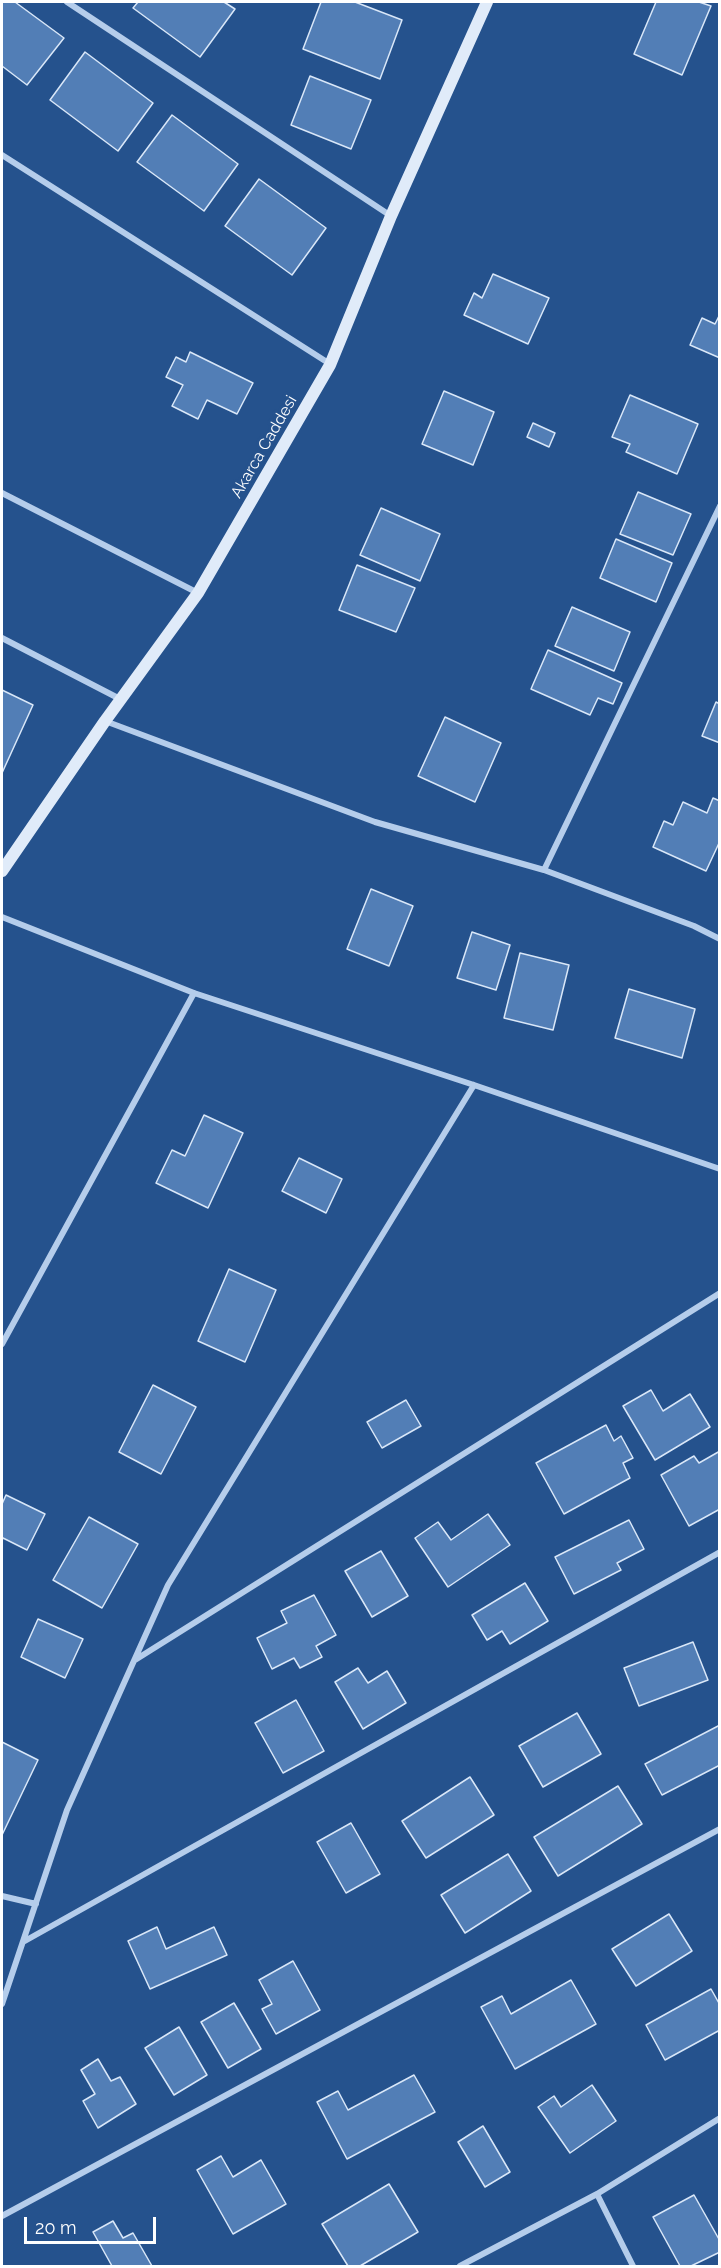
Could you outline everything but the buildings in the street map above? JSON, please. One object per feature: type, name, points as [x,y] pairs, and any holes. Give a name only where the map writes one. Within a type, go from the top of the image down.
[{"type":"main road","name":"Akarca Caddesi","points":[[2,871],[120,699],[198,593],[330,365],[392,216],[487,2]]},
{"type":"street","points":[[67,2],[392,216]]},
{"type":"street","points":[[2,155],[330,365]]},
{"type":"street","points":[[2,493],[198,593]]},
{"type":"street","points":[[544,870],[720,506]]},
{"type":"street","points":[[2,638],[120,699]]},
{"type":"street","points":[[105,721],[375,822],[544,870],[694,926],[720,939]]},
{"type":"street","points":[[2,917],[194,993],[720,1169]]},
{"type":"street","points":[[2,1344],[194,993]]},
{"type":"street","points":[[2,2004],[67,1810],[168,1585],[474,1085]]},
{"type":"street","points":[[135,1660],[720,1293]]},
{"type":"street","points":[[23,1942],[720,1552]]},
{"type":"street","points":[[2,2216],[720,1829]]},
{"type":"street","points":[[2,1896],[36,1904]]},
{"type":"street","points":[[460,2266],[597,2194],[720,2118]]},
{"type":"street","points":[[597,2194],[633,2266]]}]
